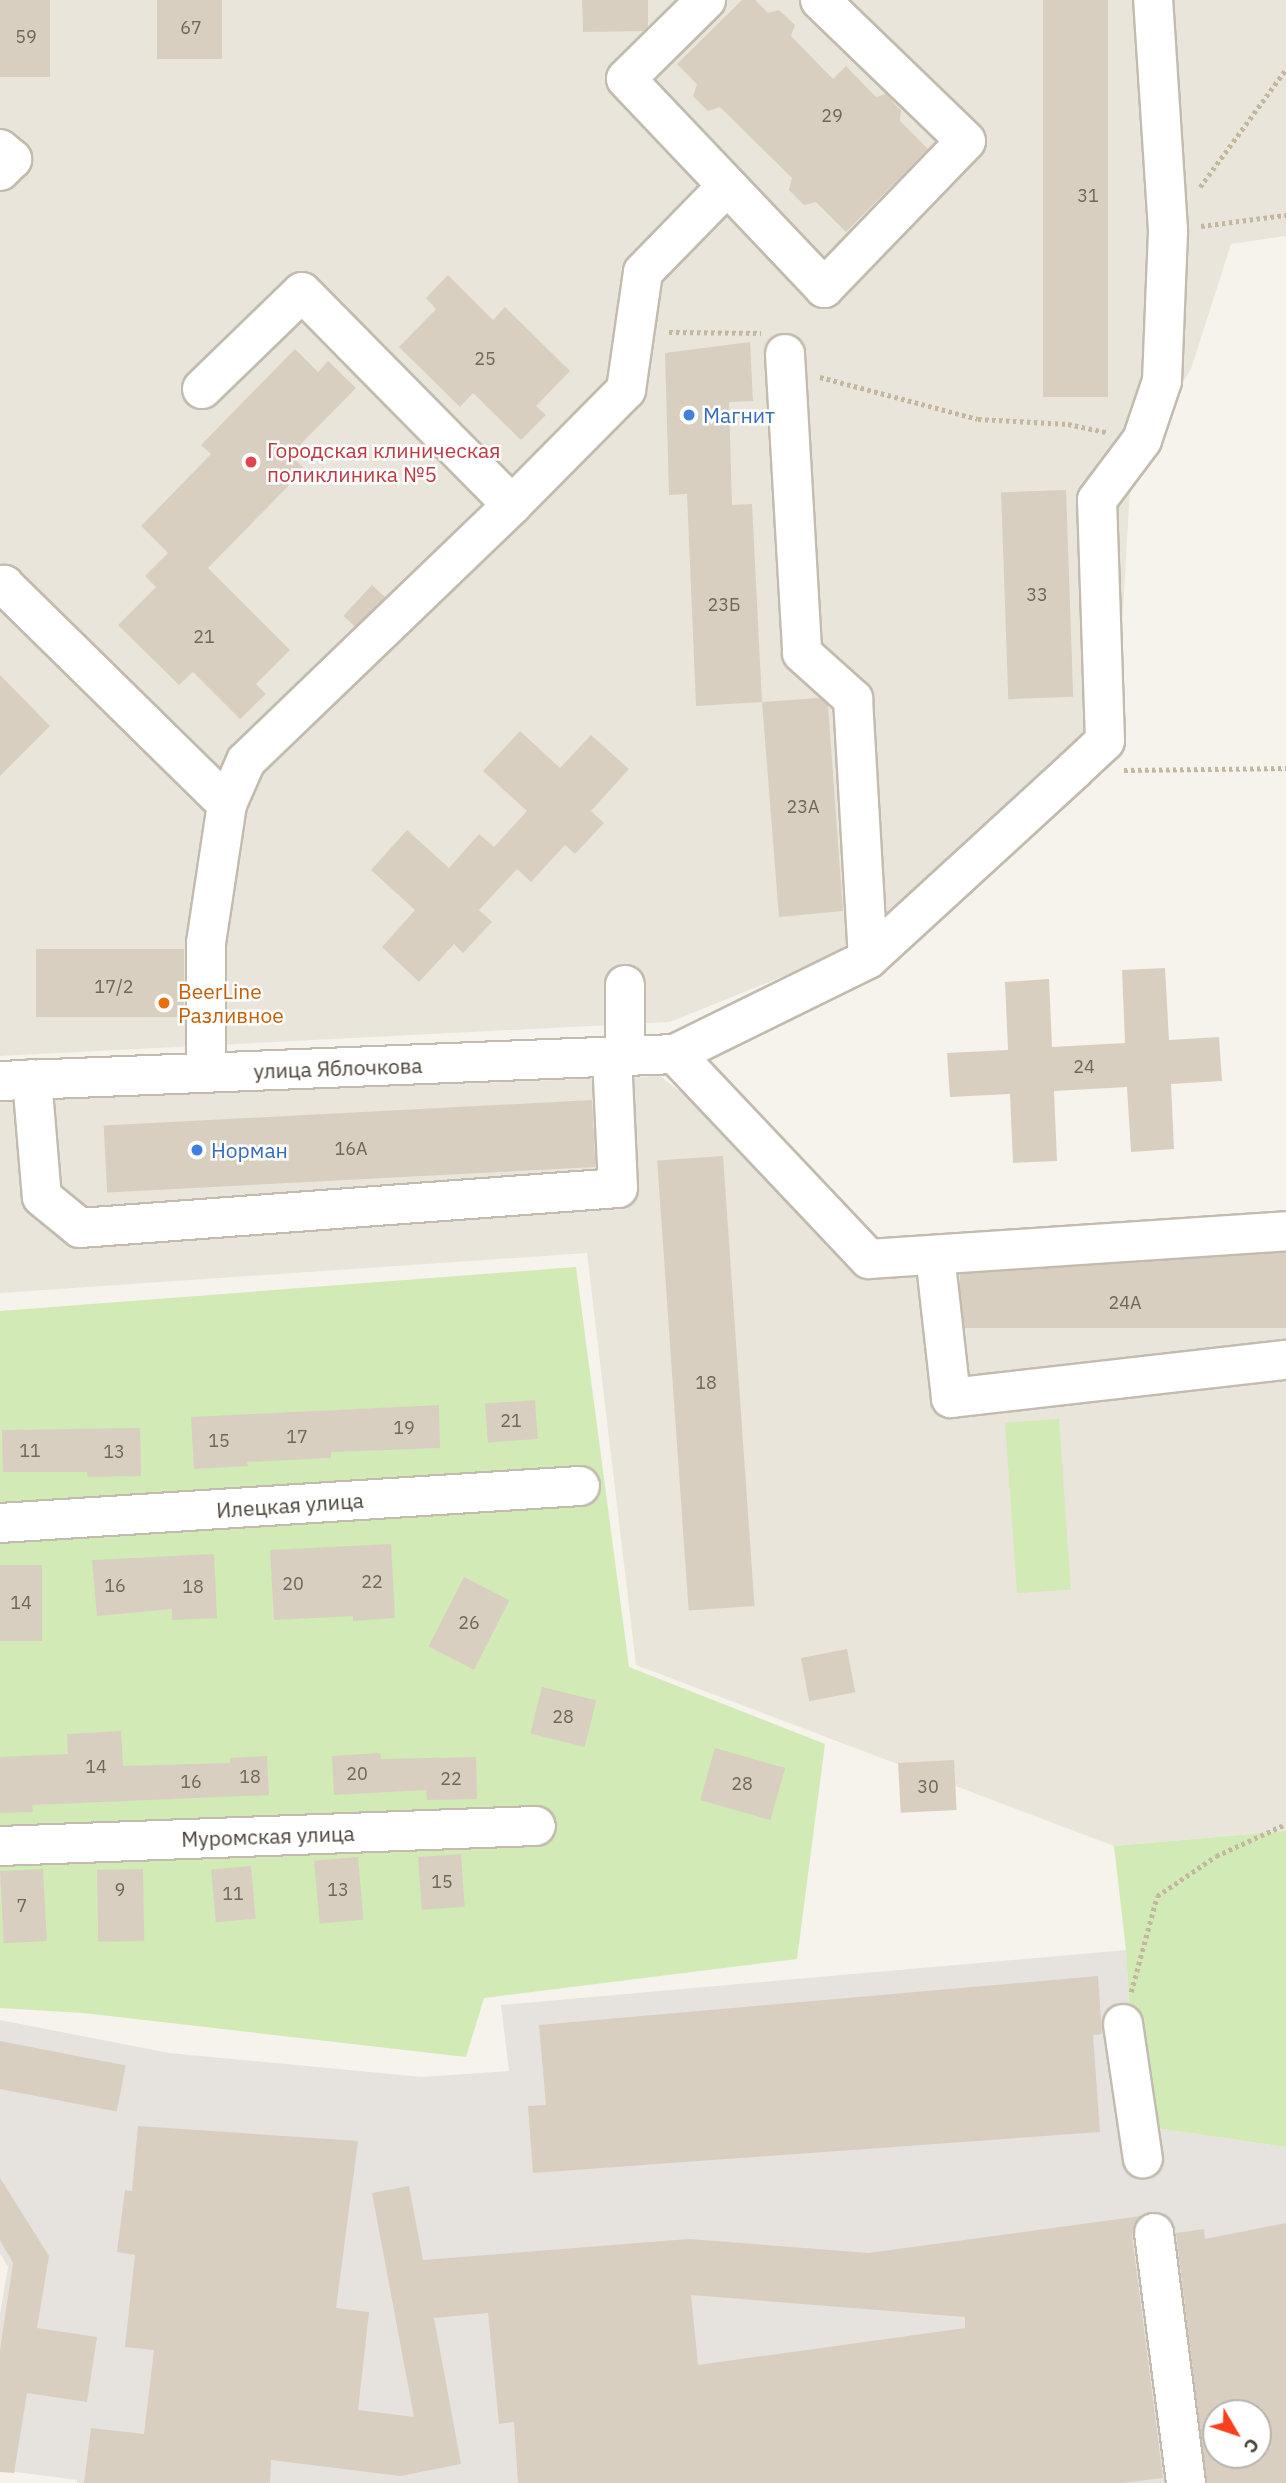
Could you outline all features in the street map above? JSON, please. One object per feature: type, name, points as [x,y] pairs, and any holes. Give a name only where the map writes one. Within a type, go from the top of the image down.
[{"type":"street","points":[[706,0],[626,79],[824,288],[967,141],[820,0]]},
{"type":"street","points":[[1153,0],[1168,230],[1162,381],[1142,440],[1097,500],[1105,741],[868,959],[676,1055],[869,1259],[1286,1231]]},
{"type":"street","points":[[0,149],[12,159],[0,171]]},
{"type":"street","points":[[206,1073],[206,943],[227,804],[246,761],[512,505],[626,390],[643,272],[727,186]]},
{"type":"street","points":[[202,389],[302,292],[512,505]]},
{"type":"street","points":[[785,354],[802,653],[853,699],[868,959]]},
{"type":"street","points":[[0,589],[4,585],[227,804]]},
{"type":"street","points":[[16,1080],[42,1197],[80,1228],[618,1188],[619,1057],[625,985]]},
{"type":"street","name":"улица Яблочкова","points":[[16,1080],[676,1055]]},
{"type":"street","points":[[935,1255],[951,1398],[1286,1360]]},
{"type":"street","name":"Илецкая улица","points":[[0,1523],[580,1486]]},
{"type":"street","name":"Муромская улица","points":[[0,1846],[536,1826]]},
{"type":"street","points":[[1123,2024],[1143,2159]]},
{"type":"street","points":[[1154,2233],[1186,2483]]},
{"type":"path","points":[[1168,230],[1286,69]]},
{"type":"path","points":[[1168,230],[1286,215]]},
{"type":"path","points":[[633,333],[759,331],[804,373],[978,419],[1068,424],[1142,440]]},
{"type":"path","points":[[1074,771],[1286,768]]},
{"type":"path","points":[[1123,2024],[1157,1896],[1216,1856],[1286,1824]]},
{"type":"shaded area","points":[[0,0],[1286,0],[1286,236],[1231,244],[1191,369],[1131,469],[1120,666],[1066,764],[868,942],[670,1022],[0,1056]]},
{"type":"shaded area","points":[[660,1076],[918,1277],[1286,1244],[1286,1831],[1114,1846],[636,1665],[587,1253],[0,1293],[0,1101]]},
{"type":"shaded area","points":[[1126,1950],[1133,2069],[1156,2128],[1286,2147],[1286,2483],[77,2483],[77,2480],[0,2470],[0,2314],[8,2267],[0,2253],[0,2020],[169,2053],[422,2077],[509,2071],[501,2005]]},
{"type":"green space","points":[[576,1267],[629,1667],[825,1744],[797,1959],[484,1998],[466,2057],[83,2013],[0,2008],[0,1311]]},
{"type":"green space","points":[[1059,1419],[1071,1590],[1017,1593],[1005,1423]]},
{"type":"green space","points":[[1286,1831],[1286,2147],[1156,2128],[1133,2069],[1126,1950],[1114,1846]]},
{"type":"building","points":[[0,0],[50,0],[50,77],[0,77]]},
{"type":"building","points":[[157,0],[222,0],[222,59],[157,59]]},
{"type":"building","points":[[582,0],[648,0],[648,26],[644,31],[583,32]]},
{"type":"building","points":[[742,0],[755,0],[768,13],[779,10],[795,25],[791,36],[833,79],[846,66],[876,97],[886,94],[901,111],[900,121],[928,149],[846,232],[816,202],[804,205],[789,190],[792,178],[720,107],[708,111],[693,96],[697,84],[677,64]]},
{"type":"building","points":[[1043,0],[1108,0],[1108,397],[1043,397]]},
{"type":"building","points":[[448,275],[493,320],[505,307],[570,371],[536,406],[546,415],[521,440],[473,393],[460,407],[399,347],[436,309],[426,298]]},
{"type":"building","points":[[750,342],[753,401],[729,402],[732,505],[752,504],[762,702],[696,706],[687,494],[669,495],[665,353]]},
{"type":"building","points":[[295,349],[318,372],[328,361],[356,388],[290,455],[305,469],[208,568],[290,650],[256,684],[266,694],[240,719],[193,672],[179,685],[118,625],[156,587],[145,576],[168,553],[141,526],[211,454],[201,445]]},
{"type":"building","points":[[1066,490],[1073,697],[1008,699],[1001,492]]},
{"type":"building","points":[[372,585],[385,597],[357,628],[343,616]]},
{"type":"building","points":[[0,675],[50,726],[0,776]]},
{"type":"building","points":[[819,698],[828,705],[843,911],[779,917],[762,702]]},
{"type":"building","points":[[520,731],[560,768],[591,735],[629,769],[591,811],[604,823],[575,854],[565,845],[531,882],[517,869],[479,910],[492,922],[463,953],[454,944],[419,982],[382,947],[415,910],[371,870],[407,830],[449,868],[479,834],[494,847],[527,811],[483,771]]},
{"type":"building","points":[[36,949],[184,949],[184,1017],[36,1017]]},
{"type":"building","points":[[1165,968],[1169,1040],[1219,1037],[1222,1081],[1171,1084],[1174,1149],[1131,1152],[1127,1087],[1054,1091],[1057,1161],[1013,1163],[1010,1094],[950,1097],[947,1053],[1008,1050],[1005,982],[1049,979],[1052,1047],[1125,1043],[1122,970]]},
{"type":"building","points":[[592,1100],[596,1167],[107,1193],[104,1126]]},
{"type":"building","points":[[723,1156],[754,1606],[689,1611],[657,1161]]},
{"type":"building","points":[[960,1253],[1286,1253],[1286,1328],[960,1328]]},
{"type":"building","points":[[535,1400],[538,1439],[488,1442],[485,1403]]},
{"type":"building","points":[[439,1405],[440,1448],[331,1452],[331,1458],[247,1462],[248,1466],[194,1469],[191,1417]]},
{"type":"building","points":[[140,1428],[141,1476],[88,1477],[87,1472],[3,1472],[2,1430]]},
{"type":"building","points":[[391,1544],[395,1618],[353,1621],[353,1616],[274,1620],[270,1550]]},
{"type":"building","points":[[214,1554],[217,1618],[172,1620],[172,1609],[97,1616],[92,1560]]},
{"type":"building","points":[[0,1565],[42,1565],[42,1641],[0,1641]]},
{"type":"building","points":[[464,1577],[509,1600],[474,1670],[429,1646]]},
{"type":"building","points":[[847,1649],[855,1692],[809,1701],[801,1658]]},
{"type":"building","points":[[542,1687],[596,1701],[585,1747],[530,1734]]},
{"type":"building","points":[[121,1731],[123,1766],[230,1763],[230,1758],[267,1756],[269,1795],[32,1805],[33,1812],[0,1813],[0,1757],[68,1754],[67,1734]]},
{"type":"building","points":[[715,1748],[785,1768],[770,1820],[700,1800]]},
{"type":"building","points":[[380,1753],[381,1759],[476,1757],[477,1799],[427,1800],[426,1790],[334,1795],[332,1756]]},
{"type":"building","points":[[954,1760],[957,1810],[901,1813],[898,1763]]},
{"type":"building","points":[[461,1854],[465,1907],[422,1910],[418,1857]]},
{"type":"building","points":[[358,1857],[363,1920],[320,1924],[314,1861]]},
{"type":"building","points":[[251,1866],[256,1919],[216,1922],[211,1869]]},
{"type":"building","points":[[43,1869],[47,1941],[4,1943],[0,1871]]},
{"type":"building","points":[[143,1869],[144,1941],[98,1942],[97,1870]]},
{"type":"building","points":[[1098,1976],[1102,2034],[1093,2035],[1100,2132],[533,2173],[528,2106],[546,2105],[539,2025]]},
{"type":"building","points":[[0,2041],[126,2065],[117,2112],[0,2089]]},
{"type":"building","points":[[138,2126],[358,2141],[336,2308],[369,2312],[358,2410],[414,2417],[372,2193],[409,2186],[423,2260],[689,2239],[868,2253],[1141,2216],[1134,2225],[1132,2236],[1163,2478],[1123,2483],[518,2483],[514,2422],[499,2424],[488,2313],[434,2318],[461,2464],[400,2476],[271,2460],[270,2483],[84,2483],[91,2428],[144,2434],[154,2350],[125,2347],[135,2255],[117,2252],[125,2190],[132,2191]],"holes":[[[691,2295],[965,2317],[965,2328],[698,2365]]]},
{"type":"building","points":[[0,2178],[49,2256],[37,2328],[97,2337],[87,2402],[27,2393],[14,2473],[0,2472],[0,2350],[13,2263],[0,2240]]},
{"type":"building","points":[[1286,2223],[1286,2483],[1207,2483],[1205,2469],[1272,2469],[1272,2399],[1202,2399],[1202,2443],[1176,2233],[1204,2229],[1205,2239]]},
{"type":"place","name":"Магнит","points":[[689,415]]},
{"type":"place","name":"Городская клиническая поликлиника №5","points":[[251,462]]},
{"type":"place","name":"BeerLine Разливное","points":[[164,1003]]},
{"type":"place","name":"Норман","points":[[197,1150]]}]
